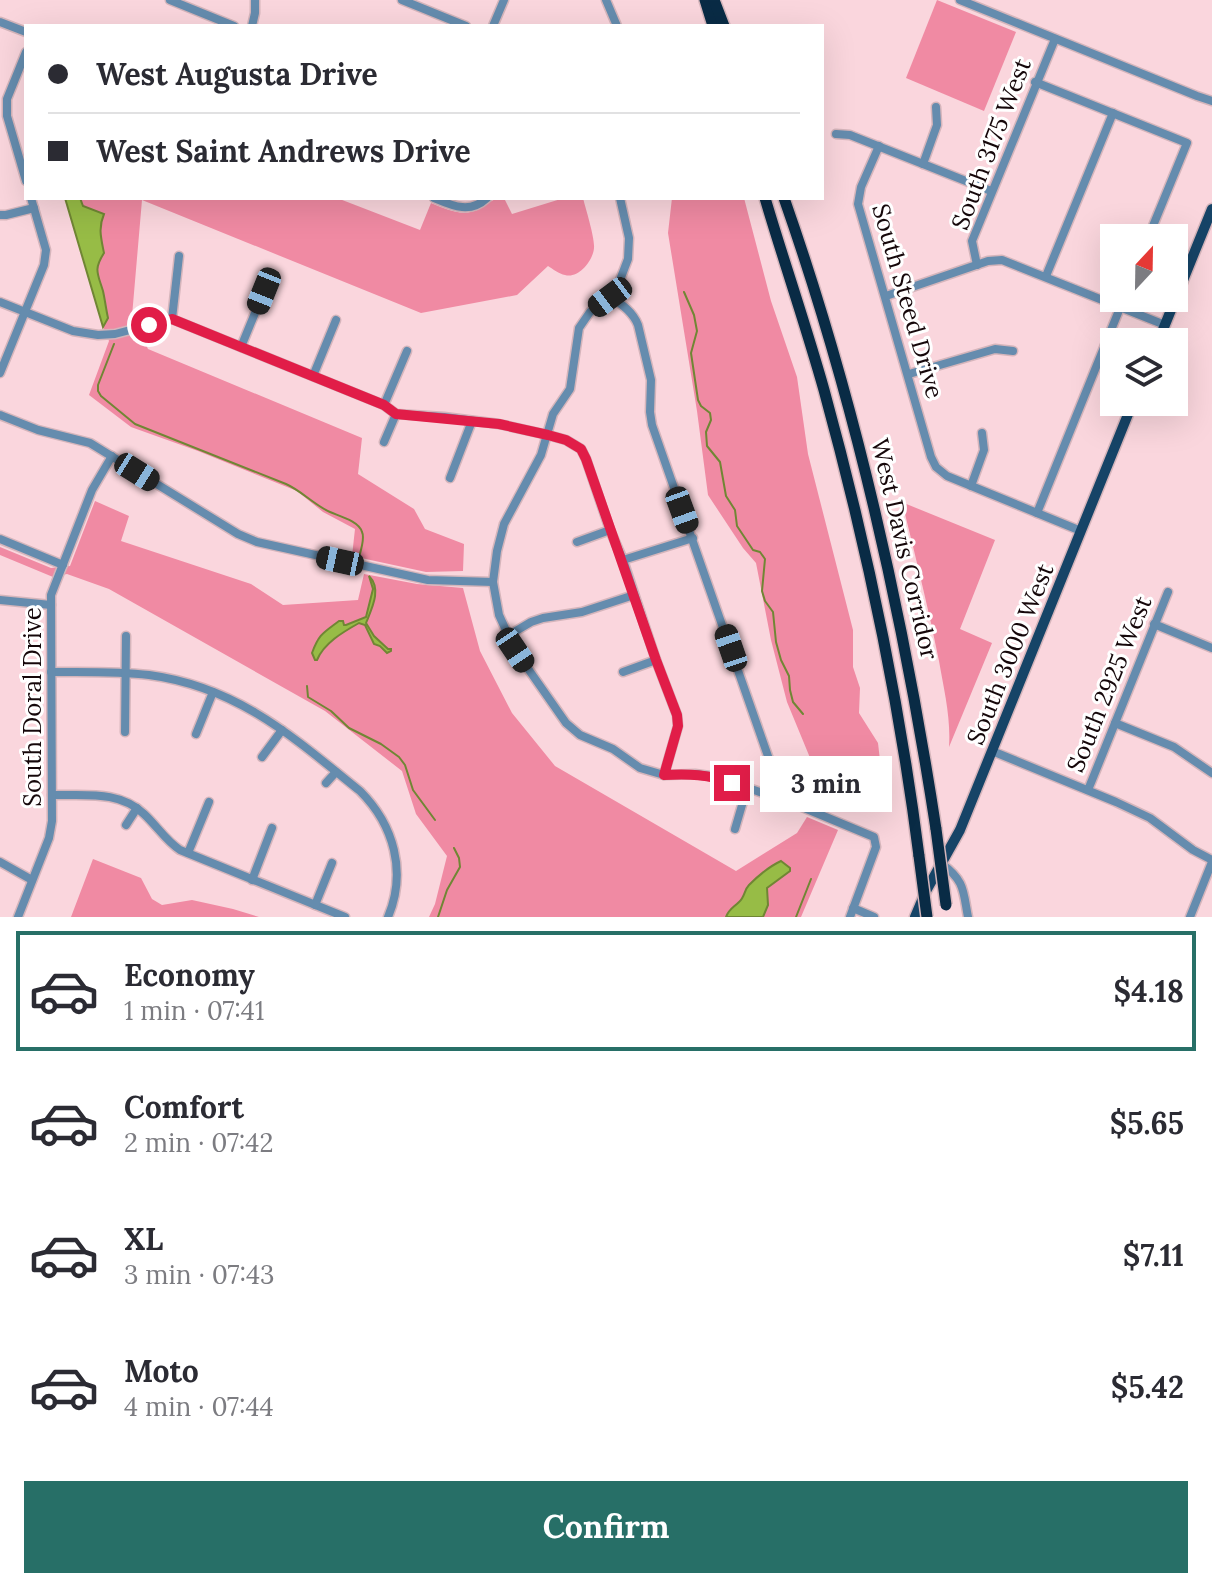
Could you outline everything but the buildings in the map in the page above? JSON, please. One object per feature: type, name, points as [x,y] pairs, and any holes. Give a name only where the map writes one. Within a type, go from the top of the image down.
[{"type":"highway","points":[[705,0],[712,24]]},
{"type":"highway","points":[[714,0],[723,24]]},
{"type":"highway","name":"West Davis Corridor","points":[[766,200],[831,416],[867,560],[895,696],[927,917]]},
{"type":"highway","name":"West Davis Corridor","points":[[785,200],[827,330],[870,488],[911,673],[946,911]]},
{"type":"main road","points":[[1164,328],[1212,209]]},
{"type":"main road","name":"South 3000 West","points":[[915,917],[960,830],[1127,416]]},
{"type":"street","points":[[170,0],[229,24]]},
{"type":"street","points":[[252,24],[255,0]]},
{"type":"street","points":[[402,0],[461,24]]},
{"type":"street","points":[[494,24],[504,0]]},
{"type":"street","points":[[606,0],[616,24]]},
{"type":"street","points":[[960,0],[1212,103]]},
{"type":"street","points":[[0,22],[24,31]]},
{"type":"street","name":"South 3175 West","points":[[977,265],[972,241],[1055,39]]},
{"type":"street","points":[[24,57],[7,99],[7,116],[24,174]]},
{"type":"street","points":[[1035,82],[1187,143],[1154,224]]},
{"type":"street","points":[[923,164],[937,125],[936,107]]},
{"type":"street","points":[[1046,276],[1113,113]]},
{"type":"street","points":[[836,134],[850,135],[991,191]]},
{"type":"street","name":"South Steed Drive","points":[[879,146],[861,187],[858,204],[931,457],[936,467],[947,476],[971,486]]},
{"type":"street","points":[[0,373],[44,265],[46,250],[32,200]]},
{"type":"street","points":[[439,200],[455,207],[469,208],[485,200]]},
{"type":"street","points":[[620,200],[629,238],[628,259],[610,297],[590,312],[579,328],[570,389],[553,414],[541,455],[504,524],[493,582],[499,615],[515,650],[566,723],[580,735],[613,749],[640,768],[664,775],[717,777],[872,836],[876,847],[852,913],[874,917]]},
{"type":"street","points":[[0,215],[34,208]]},
{"type":"street","points":[[172,319],[179,256]]},
{"type":"street","points":[[886,296],[988,261],[1002,260],[1100,294]]},
{"type":"street","points":[[241,347],[264,291]]},
{"type":"street","points":[[610,297],[635,317],[638,325],[651,380],[652,425],[769,759],[771,771],[764,793]]},
{"type":"street","points":[[0,302],[73,331],[98,335],[115,334],[172,319],[384,405],[396,414],[499,424],[566,440],[581,449],[677,715],[678,726],[664,775]]},
{"type":"street","points":[[1037,513],[1118,312]]},
{"type":"street","points":[[1141,312],[1165,325]]},
{"type":"street","points":[[313,376],[336,320]]},
{"type":"street","points":[[909,374],[995,349],[1013,351]]},
{"type":"street","points":[[384,405],[407,351]]},
{"type":"street","points":[[384,442],[396,414]]},
{"type":"street","points":[[0,415],[38,430],[90,443],[238,534],[257,542],[428,580],[493,582]]},
{"type":"street","points":[[450,478],[472,421]]},
{"type":"street","points":[[982,433],[984,450],[971,486],[1081,531]]},
{"type":"street","name":"South Doral Drive","points":[[18,917],[49,838],[52,821],[51,595],[92,490],[112,456]]},
{"type":"street","points":[[577,542],[610,530]]},
{"type":"street","points":[[623,560],[693,538]]},
{"type":"street","points":[[0,539],[63,565]]},
{"type":"street","name":"South 2925 West","points":[[1088,790],[1168,592]]},
{"type":"street","points":[[509,635],[543,618],[582,612],[634,595]]},
{"type":"street","points":[[0,600],[51,605]]},
{"type":"street","points":[[1154,624],[1212,648]]},
{"type":"street","points":[[125,732],[126,636]]},
{"type":"street","points":[[623,672],[656,660]]},
{"type":"street","points":[[51,672],[148,675],[176,680],[249,708],[282,730],[373,803],[388,828],[398,867],[395,901],[388,917]]},
{"type":"street","points":[[196,734],[213,692]]},
{"type":"street","points":[[1115,723],[1174,747],[1212,773]]},
{"type":"street","points":[[262,757],[282,730]]},
{"type":"street","points":[[992,751],[1150,818],[1212,861],[1190,917]]},
{"type":"street","points":[[326,783],[336,772]]},
{"type":"street","points":[[735,829],[747,788]]},
{"type":"street","points":[[52,795],[127,800],[171,844],[345,917]]},
{"type":"street","points":[[188,853],[209,802]]},
{"type":"street","points":[[126,825],[137,808]]},
{"type":"street","points":[[252,880],[272,828]]},
{"type":"street","points":[[0,862],[32,880]]},
{"type":"street","points":[[315,905],[332,863]]},
{"type":"street","points":[[942,864],[960,880],[968,917]]},
{"type":"shaded area","points":[[937,0],[1016,32],[984,111],[906,78]]},
{"type":"shaded area","points":[[66,200],[142,200],[132,316],[148,349],[362,438],[358,474],[414,509],[425,529],[464,544],[463,571],[426,572],[352,556],[355,529],[323,512],[297,491],[131,427],[89,395],[109,341]]},
{"type":"shaded area","points":[[66,200],[81,200],[83,206],[104,214],[101,238],[104,253],[98,268],[108,318],[103,327]]},
{"type":"shaded area","points":[[142,200],[342,200],[420,230],[431,203],[456,212],[468,212],[495,200],[505,200],[512,214],[558,200],[584,200],[594,248],[580,272],[570,276],[548,266],[517,295],[421,313]]},
{"type":"shaded area","points":[[672,200],[745,200],[771,301],[797,377],[808,454],[853,630],[853,667],[860,688],[859,713],[878,743],[881,769],[836,784],[813,765],[787,702],[756,563],[708,495],[668,233]]},
{"type":"shaded area","points":[[95,501],[129,516],[121,541],[251,584],[283,605],[358,600],[364,574],[417,584],[463,588],[480,651],[512,713],[555,766],[736,871],[797,833],[807,817],[838,830],[801,917],[429,917],[447,856],[416,814],[402,771],[325,711],[109,589],[67,574],[53,577],[0,555],[0,547],[51,568],[70,566]]},
{"type":"shaded area","points":[[899,501],[995,540],[960,629],[992,643],[949,747],[948,715],[939,661],[905,514]]},
{"type":"shaded area","points":[[369,576],[375,593],[366,623],[374,636],[391,651],[387,653],[374,644],[365,625],[359,623],[335,638],[315,660],[312,653],[325,631],[339,621],[346,625],[366,617],[373,589]]},
{"type":"shaded area","points":[[93,859],[141,878],[152,899],[162,905],[192,900],[259,917],[71,917]]},
{"type":"shaded area","points":[[781,861],[790,871],[767,888],[768,905],[763,917],[726,917],[749,885]]},
{"type":"waterway","points":[[684,292],[697,331],[691,353],[698,400],[710,413],[707,446],[720,462],[726,496],[735,510],[737,526],[753,550],[760,552],[765,559],[762,591],[773,612],[776,642],[789,676],[793,702],[803,714]]},
{"type":"waterway","points":[[114,344],[98,385],[101,396],[135,424],[286,484],[324,509],[353,522],[363,535],[359,557]]},
{"type":"waterway","points":[[307,686],[308,697],[331,711],[349,728],[399,757],[413,790],[435,820]]},
{"type":"waterway","points":[[438,917],[447,890],[460,867],[454,848]]},
{"type":"waterway","points":[[796,917],[811,879]]},
{"type":"route","points":[[149,325],[172,319],[384,405],[396,414],[499,424],[566,440],[581,449],[677,715],[678,726],[664,775],[695,774],[732,783]]}]
